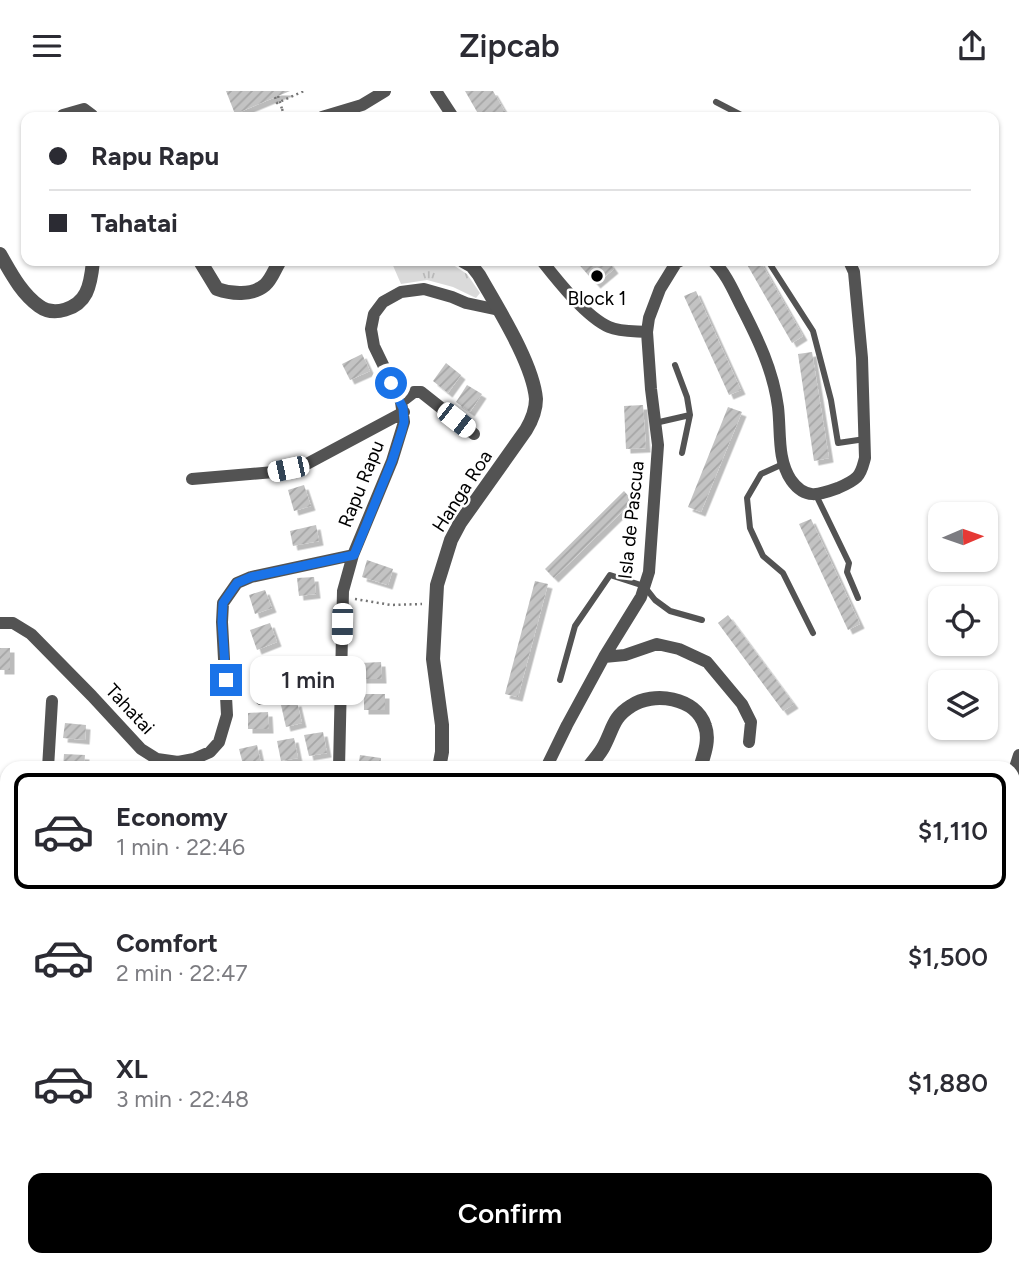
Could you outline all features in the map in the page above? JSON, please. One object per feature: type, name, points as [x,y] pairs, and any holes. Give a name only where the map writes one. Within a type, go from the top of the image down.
[{"type":"street","points":[[339,112],[362,105],[384,91]]},
{"type":"street","points":[[436,91],[450,112]]},
{"type":"street","points":[[0,254],[17,284],[41,308],[51,311],[62,311],[77,305],[86,293],[93,266]]},
{"type":"street","points":[[203,266],[216,289],[242,293],[265,285],[277,266]]},
{"type":"street","name":"Hanga Roa","points":[[440,761],[442,725],[433,659],[437,585],[451,540],[460,523],[526,430],[534,415],[536,399],[517,344],[479,275],[469,266]]},
{"type":"street","points":[[546,266],[583,307],[603,323],[621,330],[647,332]]},
{"type":"street","name":"Isla de Pascua","points":[[549,761],[604,657],[641,597],[649,572],[658,445],[647,332],[649,318],[660,289],[674,266]]},
{"type":"street","points":[[717,266],[727,277],[772,374],[783,464],[800,491],[816,495],[857,478],[865,458],[857,310],[851,266]]},
{"type":"street","points":[[403,407],[374,346],[371,329],[374,314],[383,302],[401,292],[424,289],[466,303],[499,310]]},
{"type":"street","points":[[192,479],[274,473],[303,466],[403,407],[414,392],[421,392],[474,434]]},
{"type":"street","name":"Rapu Rapu","points":[[335,761],[342,678],[343,591],[354,555],[392,461],[402,430],[403,407]]},
{"type":"street","name":"Tahatai","points":[[199,761],[219,741],[228,715],[222,622],[223,603],[229,593],[237,583],[251,577],[354,555]]},
{"type":"street","name":"Tahatai","points":[[0,622],[13,623],[31,634],[141,749],[158,759],[178,761]]},
{"type":"street","points":[[604,657],[625,655],[657,644],[679,649],[707,663],[742,704],[751,722],[749,742]]},
{"type":"street","points":[[261,699],[342,678]]},
{"type":"street","points":[[593,761],[603,748],[618,716],[633,704],[656,698],[673,699],[697,711],[705,724],[707,738],[701,761]]},
{"type":"street","points":[[48,761],[52,701]]},
{"type":"lane","points":[[716,101],[736,112]]},
{"type":"lane","points":[[771,266],[813,331],[831,400],[838,443],[866,439]]},
{"type":"lane","points":[[675,365],[687,397],[690,415],[682,453]]},
{"type":"lane","points":[[655,423],[690,415]]},
{"type":"lane","points":[[783,464],[761,474],[747,498],[750,528],[763,555],[783,573],[813,633]]},
{"type":"lane","points":[[816,495],[849,563],[847,572],[858,598]]},
{"type":"lane","points":[[560,680],[575,626],[610,575],[644,586],[655,600],[670,611],[702,620]]},
{"type":"path","points":[[279,102],[304,91]]},
{"type":"path","points":[[343,597],[391,605],[436,604]]},
{"type":"green space","points":[[393,266],[455,266],[467,274],[480,293],[476,298],[453,287],[427,280],[401,284]]},
{"type":"building","points":[[226,91],[290,91],[240,112],[234,112]]},
{"type":"building","points":[[465,91],[493,91],[505,112],[477,112]]},
{"type":"building","name":"Block 1","points":[[580,266],[612,266],[614,269],[596,284]]},
{"type":"building","points":[[748,266],[763,266],[803,336],[792,343]]},
{"type":"building","points":[[696,291],[741,390],[729,395],[684,296]]},
{"type":"building","points":[[812,352],[829,458],[814,461],[798,354]]},
{"type":"building","points":[[362,354],[370,371],[350,380],[342,364]]},
{"type":"building","points":[[446,363],[461,375],[448,393],[433,381]]},
{"type":"building","points":[[467,385],[482,394],[470,412],[456,402]]},
{"type":"building","points":[[643,405],[646,448],[626,449],[624,406]]},
{"type":"building","points":[[728,407],[742,412],[701,512],[688,507]]},
{"type":"building","points":[[304,485],[311,506],[294,511],[288,490]]},
{"type":"building","points":[[624,491],[633,501],[554,578],[545,569]]},
{"type":"building","points":[[811,519],[860,624],[848,630],[799,524]]},
{"type":"building","points":[[316,525],[319,541],[293,546],[290,531]]},
{"type":"building","points":[[367,560],[393,569],[388,585],[362,577]]},
{"type":"building","points":[[314,577],[316,594],[299,596],[297,578]]},
{"type":"building","points":[[535,581],[548,584],[518,697],[505,694]]},
{"type":"building","points":[[265,590],[272,608],[255,614],[249,595]]},
{"type":"building","points":[[728,615],[794,704],[783,711],[718,623]]},
{"type":"building","points":[[270,623],[277,642],[257,650],[250,630]]},
{"type":"building","points":[[0,648],[10,648],[10,670],[0,670]]},
{"type":"building","points":[[267,661],[273,682],[256,686],[251,665]]},
{"type":"building","points":[[381,662],[382,679],[362,679],[361,663]]},
{"type":"building","points":[[364,694],[385,694],[385,710],[364,710]]},
{"type":"building","points":[[297,702],[302,723],[286,727],[281,705]]},
{"type":"building","points":[[268,712],[269,729],[248,729],[248,713]]},
{"type":"building","points":[[65,723],[86,725],[85,740],[63,738]]},
{"type":"building","points":[[323,732],[327,753],[309,756],[304,735]]},
{"type":"building","points":[[294,738],[298,758],[281,761],[277,741]]},
{"type":"building","points":[[257,745],[260,761],[242,761],[239,749]]},
{"type":"building","points":[[64,754],[85,755],[85,761],[64,761]]},
{"type":"building","points":[[360,755],[381,758],[381,761],[359,761]]},
{"type":"place","name":"Block 1","points":[[597,276]]},
{"type":"route","points":[[226,680],[223,603],[237,583],[251,577],[354,555],[392,461],[404,422],[401,402],[391,383]]}]
